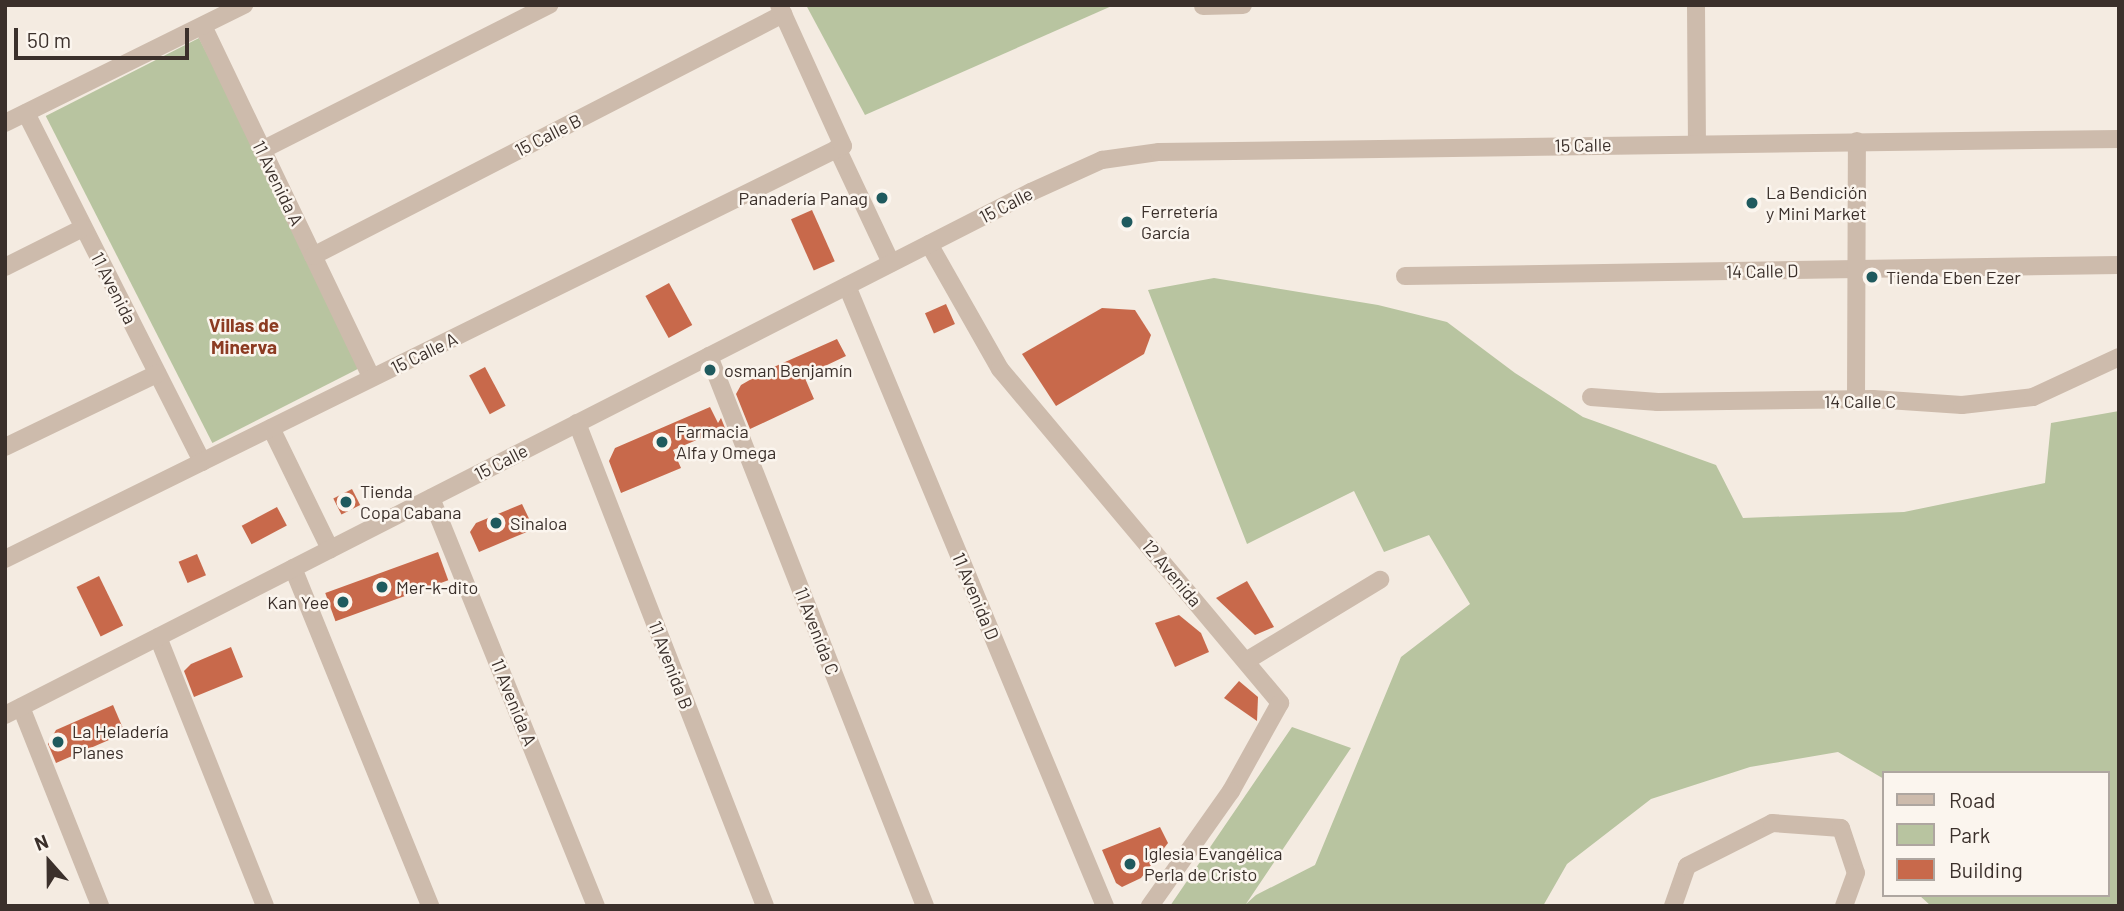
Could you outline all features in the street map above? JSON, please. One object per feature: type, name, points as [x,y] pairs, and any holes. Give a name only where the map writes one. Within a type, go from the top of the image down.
[{"type":"street","points":[[5,123],[244,5]]},
{"type":"street","points":[[262,150],[549,5]]},
{"type":"street","points":[[1203,6],[1243,5]]},
{"type":"street","points":[[1696,5],[1697,143]]},
{"type":"street","points":[[781,10],[891,263]]},
{"type":"street","name":"15 Calle B","points":[[313,257],[781,10]]},
{"type":"street","name":"11 Avenida A","points":[[203,26],[372,379]]},
{"type":"street","name":"11 Avenida","points":[[26,113],[202,463]]},
{"type":"street","name":"15 Calle","points":[[13,711],[1031,192],[1102,160],[1158,152],[2119,139]]},
{"type":"street","points":[[1856,401],[1857,141]]},
{"type":"street","name":"15 Calle A","points":[[5,559],[840,147]]},
{"type":"street","points":[[5,267],[83,228]]},
{"type":"street","name":"12 Avenida","points":[[929,244],[1000,369],[1280,704],[1231,791],[1150,906]]},
{"type":"street","name":"14 Calle D","points":[[1405,276],[2119,265]]},
{"type":"street","name":"11 Avenida D","points":[[848,286],[1105,906]]},
{"type":"street","name":"11 Avenida C","points":[[709,356],[925,906]]},
{"type":"street","name":"14 Calle C","points":[[1591,397],[1658,402],[1873,399],[1962,405],[2033,397],[2119,357]]},
{"type":"street","points":[[5,447],[158,374]]},
{"type":"street","name":"11 Avenida B","points":[[577,423],[765,906]]},
{"type":"street","points":[[271,428],[330,549]]},
{"type":"street","name":"11 Avenida A","points":[[431,498],[596,906]]},
{"type":"street","points":[[293,568],[430,906]]},
{"type":"street","points":[[1246,661],[1380,580]]},
{"type":"street","points":[[158,637],[265,906]]},
{"type":"street","points":[[13,711],[100,906]]},
{"type":"street","points":[[1673,906],[1687,866],[1772,823],[1841,828],[1856,873],[1844,906]]},
{"type":"green space","points":[[806,5],[1114,5],[865,115]]},
{"type":"green space","points":[[199,38],[366,365],[212,443],[46,116]]},
{"type":"green space","points":[[1214,278],[1378,305],[1447,322],[1515,373],[1583,417],[1716,465],[1743,518],[1904,512],[2045,483],[2051,423],[2119,411],[2119,906],[1931,906],[1921,897],[2110,897],[2110,771],[1882,771],[1882,778],[1838,752],[1750,767],[1651,799],[1567,864],[1543,906],[1170,906],[1292,727],[1351,748],[1246,904],[1256,895],[1315,865],[1401,657],[1470,604],[1429,535],[1384,552],[1354,491],[1247,544],[1148,290]]},
{"type":"building","points":[[812,210],[835,261],[814,271],[791,219]]},
{"type":"building","points":[[669,283],[692,325],[669,338],[645,296]]},
{"type":"building","points":[[946,304],[955,324],[934,333],[925,313]]},
{"type":"building","points":[[1102,308],[1135,310],[1151,335],[1144,354],[1056,406],[1022,354]]},
{"type":"building","points":[[837,339],[846,356],[804,376],[814,399],[750,429],[736,394],[741,385],[767,370]]},
{"type":"building","points":[[485,367],[506,406],[490,414],[469,375]]},
{"type":"building","points":[[710,407],[718,423],[721,418],[725,428],[673,450],[681,468],[621,493],[609,461],[615,448]]},
{"type":"building","name":"Tienda Copa Cabana","points":[[352,489],[360,505],[341,515],[333,499]]},
{"type":"building","points":[[522,504],[534,529],[479,552],[470,532],[476,523]]},
{"type":"building","points":[[277,507],[287,526],[252,544],[242,526]]},
{"type":"building","points":[[438,552],[448,580],[335,621],[325,593]]},
{"type":"building","points":[[197,554],[206,575],[188,583],[179,562]]},
{"type":"building","points":[[99,576],[123,625],[101,636],[77,587]]},
{"type":"building","points":[[1247,581],[1274,627],[1255,635],[1216,598]]},
{"type":"building","points":[[1179,615],[1201,633],[1209,652],[1175,667],[1155,623]]},
{"type":"building","points":[[231,647],[243,677],[194,697],[184,671],[191,664]]},
{"type":"building","points":[[1239,681],[1258,697],[1257,721],[1224,698]]},
{"type":"building","points":[[113,705],[125,733],[56,763],[48,744],[56,730]]},
{"type":"building","name":"Iglesia Evangélica Perla de Cristo","points":[[1160,827],[1168,843],[1141,878],[1122,887],[1116,883],[1102,850]]},
{"type":"place","name":"Panadería Panag","points":[[882,198]]},
{"type":"place","name":"La Bendición y Mini Market","points":[[1752,203]]},
{"type":"place","name":"Ferretería García","points":[[1127,222]]},
{"type":"place","name":"Tienda Eben Ezer","points":[[1872,277]]},
{"type":"place","name":"osman Benjamín","points":[[710,370]]},
{"type":"place","name":"Farmacia Alfa y Omega","points":[[662,442]]},
{"type":"place","name":"Tienda Copa Cabana","points":[[346,502]]},
{"type":"place","name":"Sinaloa","points":[[496,523]]},
{"type":"place","name":"Mer-k-dito","points":[[382,587]]},
{"type":"place","name":"Kan Yee","points":[[343,602]]},
{"type":"place","name":"La Heladería Planes","points":[[58,742]]},
{"type":"place","name":"Iglesia Evangélica Perla de Cristo","points":[[1130,864]]},
{"type":"district","name":"Villas de Minerva","points":[[244,336]]}]
